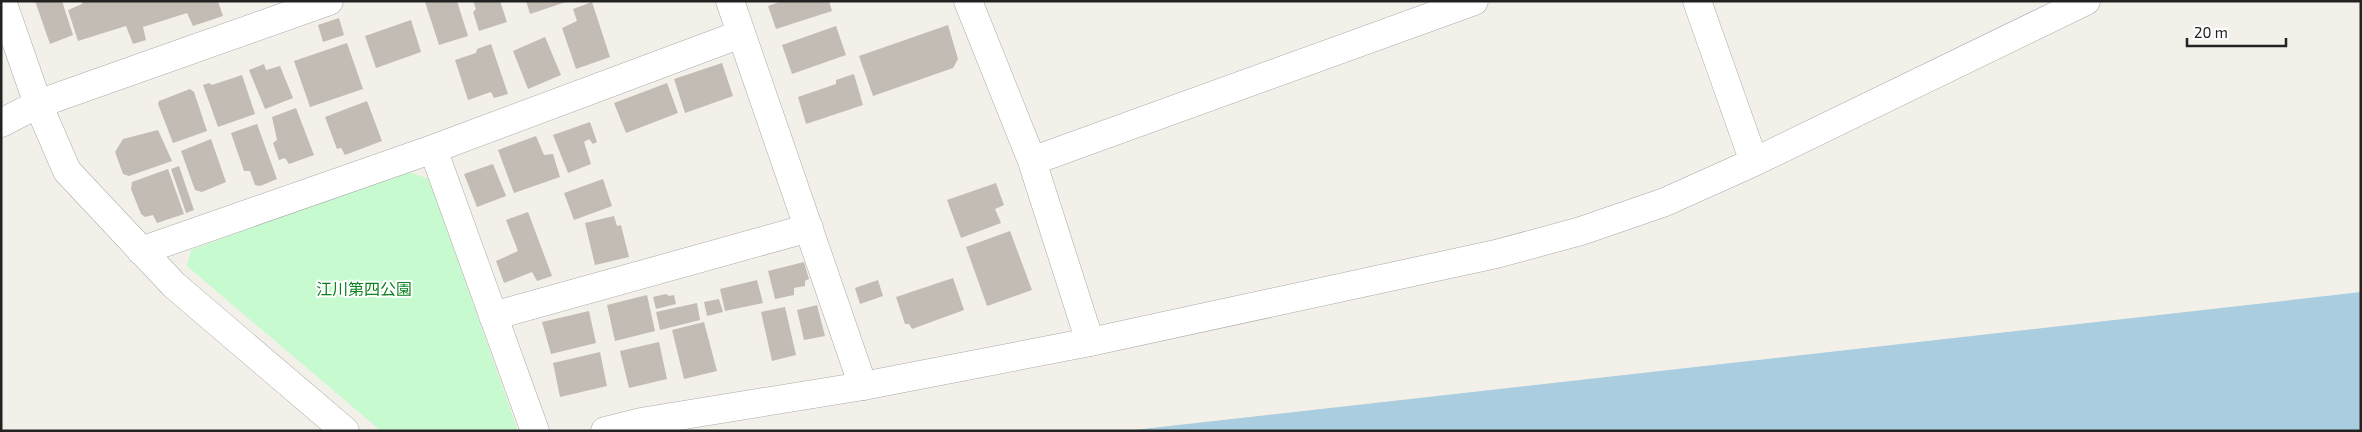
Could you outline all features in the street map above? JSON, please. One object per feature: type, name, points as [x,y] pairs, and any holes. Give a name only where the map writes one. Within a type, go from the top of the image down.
[{"type":"street","points":[[2,1],[38,104],[67,171],[174,285],[345,431]]},
{"type":"street","points":[[1,123],[38,104],[329,1]]},
{"type":"street","points":[[730,1],[863,386]]},
{"type":"street","points":[[968,1],[1032,161],[1090,342]]},
{"type":"street","points":[[1032,161],[1474,1]]},
{"type":"street","points":[[1697,1],[1754,162]]},
{"type":"street","points":[[605,431],[641,422],[863,386],[1090,342],[1496,254],[1581,231],[1665,202],[1754,162],[2086,1]]},
{"type":"street","points":[[141,251],[433,149],[742,34]]},
{"type":"street","points":[[433,149],[535,431]]},
{"type":"street","points":[[493,316],[809,228]]},
{"type":"green space","name":"江川第四公園","points":[[406,171],[429,179],[518,431],[381,431],[187,266],[191,250]]},
{"type":"water","points":[[2361,292],[2361,431],[1125,431],[2239,306]]},
{"type":"building","points":[[35,1],[62,1],[73,35],[50,44]]},
{"type":"building","points":[[82,1],[218,1],[223,16],[193,26],[187,13],[143,27],[146,40],[133,44],[126,26],[78,41],[68,10],[82,4]]},
{"type":"building","points":[[457,1],[468,36],[439,45],[425,2]]},
{"type":"building","points":[[473,1],[500,1],[507,22],[479,31],[473,12],[476,9]]},
{"type":"building","points":[[526,1],[566,1],[566,2],[530,14]]},
{"type":"building","points":[[782,1],[829,1],[832,11],[776,29],[768,6]]},
{"type":"building","points":[[592,2],[610,57],[576,69],[562,28],[577,21],[573,9]]},
{"type":"building","points":[[339,18],[344,35],[323,42],[318,25]]},
{"type":"building","points":[[411,20],[421,52],[376,68],[365,36]]},
{"type":"building","points":[[948,25],[958,59],[953,68],[873,96],[859,56]]},
{"type":"building","points":[[836,26],[846,55],[792,74],[782,45]]},
{"type":"building","points":[[545,37],[561,75],[528,89],[513,51]]},
{"type":"building","points":[[347,43],[363,89],[310,107],[294,61]]},
{"type":"building","points":[[491,44],[508,94],[494,98],[491,92],[468,100],[455,60],[476,53],[477,49]]},
{"type":"building","points":[[722,63],[733,96],[685,113],[674,79]]},
{"type":"building","points":[[264,64],[266,70],[280,66],[293,98],[265,109],[249,70]]},
{"type":"building","points":[[854,74],[863,105],[806,124],[798,97],[836,84],[836,80]]},
{"type":"building","points":[[242,75],[255,114],[218,127],[203,85],[209,83],[212,85]]},
{"type":"building","points":[[667,83],[678,113],[626,133],[614,103]]},
{"type":"building","points":[[190,89],[194,92],[207,131],[173,143],[158,104],[159,101]]},
{"type":"building","points":[[367,101],[382,141],[345,155],[341,148],[337,149],[325,117]]},
{"type":"building","points":[[296,108],[314,155],[289,164],[285,158],[279,160],[273,143],[277,140],[272,117]]},
{"type":"building","points":[[590,122],[597,142],[593,144],[589,139],[584,142],[591,164],[568,173],[553,135]]},
{"type":"building","points":[[257,124],[277,179],[260,186],[255,185],[250,171],[244,171],[231,133]]},
{"type":"building","points":[[158,130],[172,161],[129,176],[123,174],[115,152],[123,139]]},
{"type":"building","points":[[536,136],[544,155],[553,154],[560,177],[514,193],[498,150]]},
{"type":"building","points":[[211,139],[226,182],[202,192],[195,190],[181,151]]},
{"type":"building","points":[[493,164],[506,196],[477,207],[464,174]]},
{"type":"building","points":[[179,166],[194,210],[186,213],[171,169]]},
{"type":"building","points":[[168,169],[184,214],[157,223],[153,215],[145,217],[141,214],[131,189],[132,182]]},
{"type":"building","points":[[603,179],[612,206],[574,220],[564,193]]},
{"type":"building","points":[[996,183],[1004,205],[995,209],[1001,223],[961,238],[947,200]]},
{"type":"building","points":[[528,212],[552,276],[537,281],[532,272],[504,283],[496,261],[518,251],[506,220]]},
{"type":"building","points":[[614,216],[617,226],[621,225],[629,257],[595,265],[585,223]]},
{"type":"building","points":[[1010,231],[1032,290],[987,306],[966,247]]},
{"type":"building","points":[[804,262],[809,279],[805,281],[805,286],[794,288],[794,295],[775,299],[768,271]]},
{"type":"building","points":[[953,278],[964,310],[912,329],[909,324],[905,324],[896,297]]},
{"type":"building","points":[[757,280],[763,303],[725,311],[720,289]]},
{"type":"building","points":[[878,280],[883,296],[860,304],[855,288]]},
{"type":"building","points":[[666,294],[669,296],[674,295],[676,304],[656,309],[653,297]]},
{"type":"building","points":[[647,295],[655,331],[615,341],[607,305]]},
{"type":"building","points":[[719,299],[723,312],[707,316],[704,302]]},
{"type":"building","points":[[697,303],[700,320],[660,330],[656,312]]},
{"type":"building","points":[[817,305],[825,336],[804,340],[797,310]]},
{"type":"building","points":[[785,307],[796,355],[772,361],[761,312]]},
{"type":"building","points":[[589,311],[596,343],[551,354],[542,322]]},
{"type":"building","points":[[704,322],[717,371],[684,379],[672,330]]},
{"type":"building","points":[[659,342],[667,379],[629,388],[620,351]]},
{"type":"building","points":[[600,352],[607,386],[560,397],[553,363]]}]
